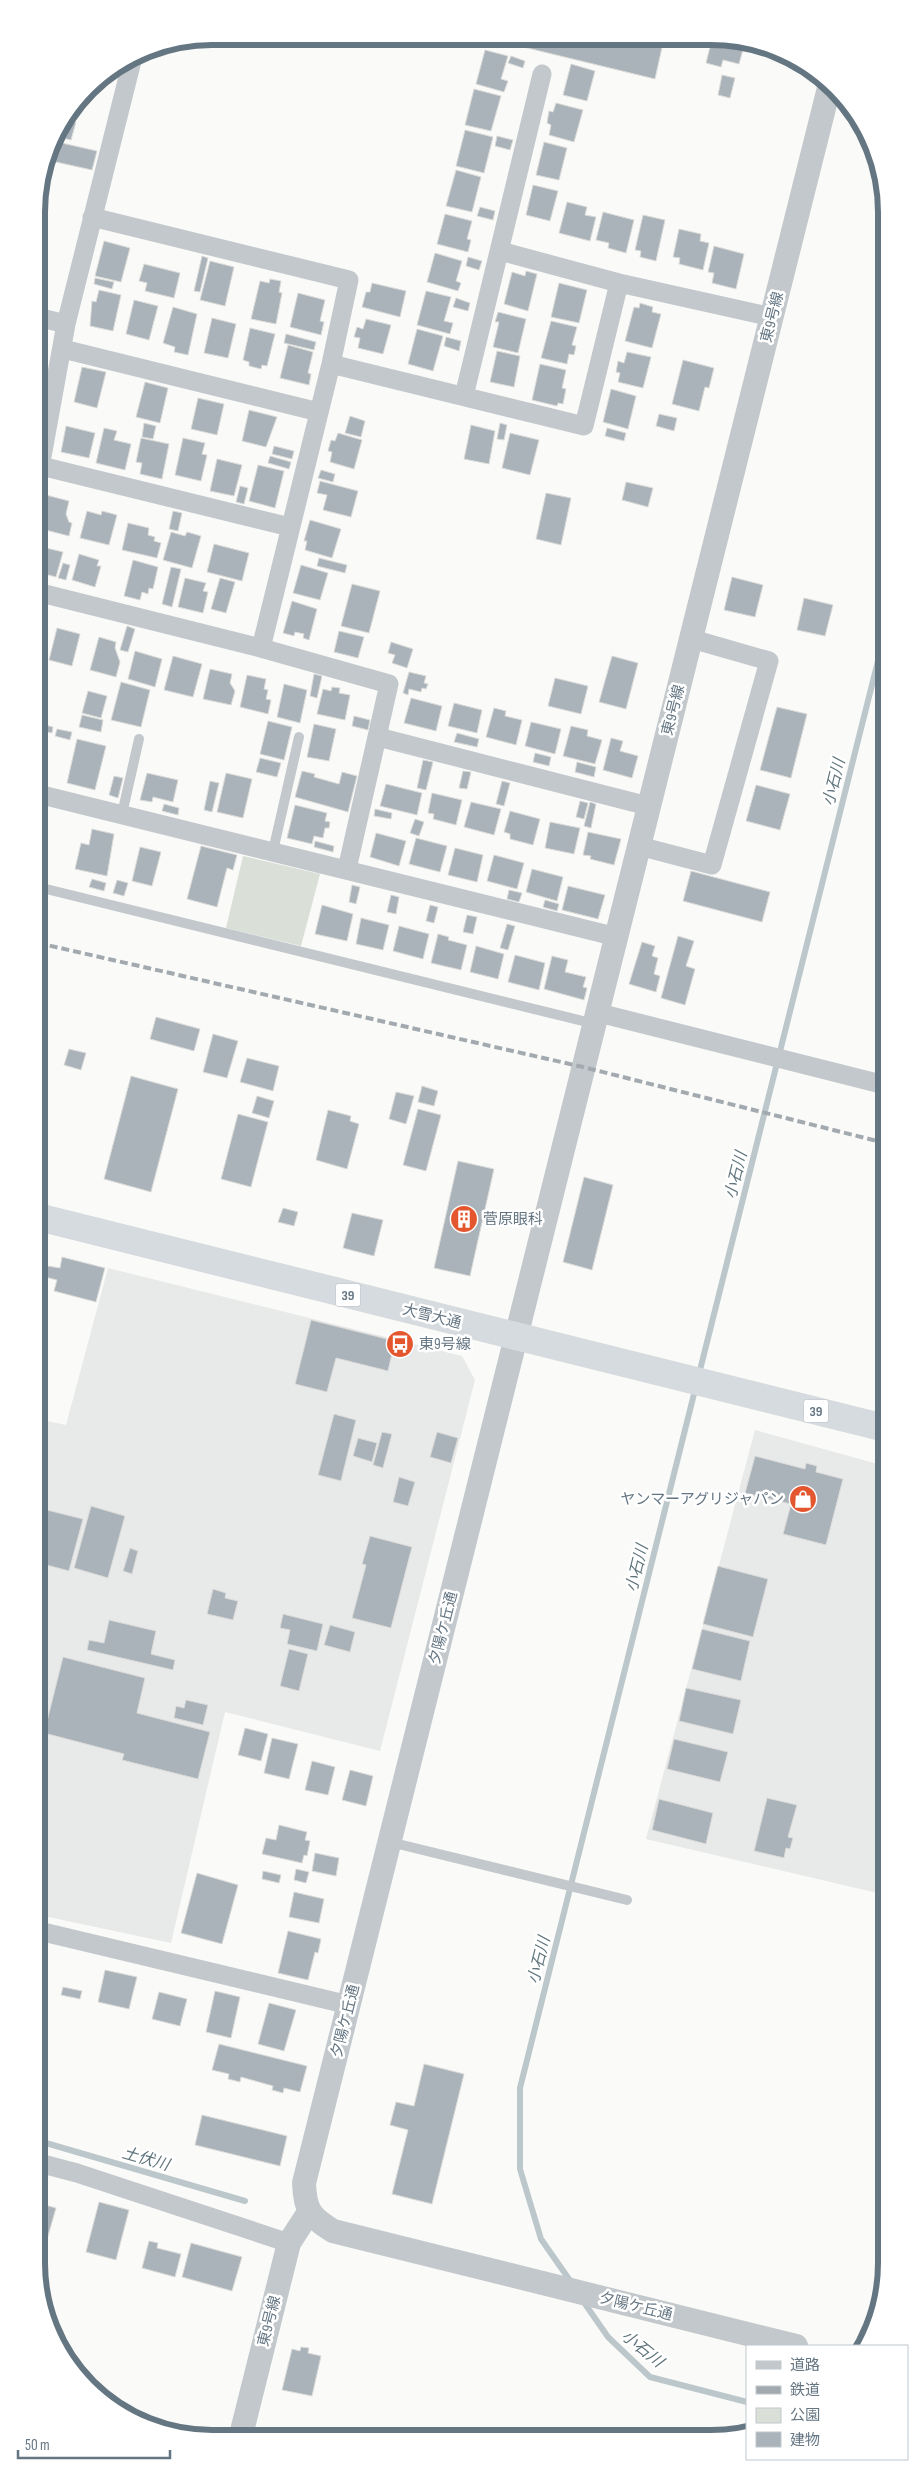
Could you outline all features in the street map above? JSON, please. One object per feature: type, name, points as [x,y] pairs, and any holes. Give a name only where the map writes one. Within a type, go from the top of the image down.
[{"type":"highway","name":"大雪大通","points":[[45,1219],[878,1426]]},
{"type":"street","points":[[45,444],[66,324],[131,66]]},
{"type":"street","points":[[464,396],[542,74]]},
{"type":"street","name":"東9号線","points":[[516,1337],[828,93]]},
{"type":"street","points":[[92,217],[350,280],[332,364],[261,648]]},
{"type":"street","points":[[500,251],[619,283],[772,317]]},
{"type":"street","points":[[332,364],[584,426],[619,283]]},
{"type":"street","points":[[45,319],[66,324]]},
{"type":"street","points":[[63,349],[319,412]]},
{"type":"street","points":[[45,476],[290,527]]},
{"type":"street","points":[[45,594],[261,648],[389,684],[347,869]]},
{"type":"street","points":[[639,846],[712,865],[768,661],[692,638]]},
{"type":"street","points":[[378,737],[648,806]]},
{"type":"street","points":[[45,796],[617,937]]},
{"type":"street","points":[[597,1018],[744,1049],[878,1083]]},
{"type":"street","name":"夕陽ケ丘通","points":[[516,1337],[304,2183],[309,2212],[320,2223],[333,2231],[792,2345]]},
{"type":"street","points":[[45,1932],[349,2005]]},
{"type":"street","points":[[45,2164],[77,2173],[289,2243]]},
{"type":"street","name":"東9号線","points":[[242,2430],[289,2243],[309,2212]]},
{"type":"lane","points":[[273,851],[299,737]]},
{"type":"lane","points":[[122,814],[139,738]]},
{"type":"lane","points":[[45,889],[597,1018]]},
{"type":"lane","points":[[390,1842],[538,1880],[627,1900]]},
{"type":"shaded area","points":[[108,1268],[462,1356],[475,1380],[380,1751],[225,1712],[171,1943],[45,1916],[45,1420],[66,1425]]},
{"type":"shaded area","points":[[755,1430],[878,1464],[878,1893],[646,1839]]},
{"type":"green space","points":[[243,856],[320,874],[301,946],[226,928]]},
{"type":"building","points":[[515,45],[663,45],[655,79]]},
{"type":"building","points":[[710,45],[743,48],[739,64],[723,60],[721,67],[706,63]]},
{"type":"building","points":[[485,50],[508,56],[501,79],[508,81],[504,92],[476,84]]},
{"type":"building","points":[[511,56],[525,61],[523,68],[508,63]]},
{"type":"building","points":[[571,64],[595,71],[587,101],[563,95]]},
{"type":"building","points":[[722,75],[735,78],[730,98],[718,95]]},
{"type":"building","points":[[474,89],[501,96],[491,131],[465,125]]},
{"type":"building","points":[[556,103],[583,110],[574,142],[549,135],[551,125],[547,123],[549,111],[553,112]]},
{"type":"building","points":[[72,121],[76,122],[71,140],[62,138]]},
{"type":"building","points":[[465,130],[493,137],[484,173],[456,166]]},
{"type":"building","points":[[497,136],[513,140],[510,150],[495,146]]},
{"type":"building","points":[[544,142],[567,148],[559,180],[536,175]]},
{"type":"building","points":[[60,143],[97,151],[92,170],[53,161]]},
{"type":"building","points":[[456,170],[481,177],[472,212],[446,206]]},
{"type":"building","points":[[533,185],[558,191],[550,221],[526,215]]},
{"type":"building","points":[[567,202],[587,207],[585,215],[596,217],[590,241],[559,233]]},
{"type":"building","points":[[480,207],[495,211],[493,220],[477,216]]},
{"type":"building","points":[[603,212],[634,220],[626,253],[608,248],[609,243],[596,240]]},
{"type":"building","points":[[445,214],[472,221],[467,239],[471,240],[468,252],[437,244]]},
{"type":"building","points":[[643,215],[665,220],[656,261],[640,257],[641,251],[635,250]]},
{"type":"building","points":[[679,229],[701,234],[700,241],[709,243],[703,270],[679,264],[680,258],[673,257]]},
{"type":"building","points":[[104,241],[130,248],[121,282],[95,276]]},
{"type":"building","points":[[714,246],[744,254],[736,289],[712,283],[714,273],[708,272]]},
{"type":"building","points":[[435,253],[462,261],[456,281],[461,283],[458,291],[427,282]]},
{"type":"building","points":[[202,256],[208,258],[200,292],[194,291]]},
{"type":"building","points":[[468,257],[482,261],[479,270],[466,266]]},
{"type":"building","points":[[210,261],[234,267],[225,306],[200,300]]},
{"type":"building","points":[[144,264],[180,273],[174,298],[145,291],[147,283],[139,281]]},
{"type":"building","points":[[526,271],[537,274],[528,311],[504,304],[512,272],[525,276]]},
{"type":"building","points":[[95,278],[114,282],[112,289],[94,284]]},
{"type":"building","points":[[270,279],[281,281],[279,292],[282,293],[276,324],[251,319],[260,281],[269,283]]},
{"type":"building","points":[[372,283],[406,291],[400,317],[362,307],[366,292],[370,292]]},
{"type":"building","points":[[559,283],[587,290],[579,323],[551,317]]},
{"type":"building","points":[[99,290],[121,295],[113,331],[90,326],[92,301],[96,302]]},
{"type":"building","points":[[426,291],[451,297],[444,321],[453,323],[450,334],[417,325]]},
{"type":"building","points":[[298,293],[325,300],[320,321],[324,322],[321,335],[290,327]]},
{"type":"building","points":[[456,298],[470,303],[468,311],[453,307]]},
{"type":"building","points":[[134,300],[158,306],[149,340],[126,334]]},
{"type":"building","points":[[640,303],[653,307],[652,312],[661,314],[652,348],[625,341],[634,307],[639,308]]},
{"type":"building","points":[[173,307],[197,314],[188,355],[174,352],[175,347],[163,343]]},
{"type":"building","points":[[498,312],[526,319],[518,353],[493,347],[499,322],[495,322]]},
{"type":"building","points":[[212,318],[236,324],[228,358],[204,353]]},
{"type":"building","points":[[366,319],[391,325],[383,354],[358,348],[360,338],[354,337],[357,327],[363,329]]},
{"type":"building","points":[[551,321],[577,327],[572,345],[576,346],[574,355],[569,354],[567,364],[541,358]]},
{"type":"building","points":[[250,328],[275,334],[267,366],[262,365],[261,369],[249,366],[249,362],[243,360]]},
{"type":"building","points":[[417,329],[443,336],[433,371],[408,364]]},
{"type":"building","points":[[286,334],[316,342],[314,350],[284,343]]},
{"type":"building","points":[[446,337],[461,341],[459,351],[444,346]]},
{"type":"building","points":[[288,345],[313,352],[308,373],[311,374],[309,385],[280,378]]},
{"type":"building","points":[[497,351],[520,356],[514,387],[490,382]]},
{"type":"building","points":[[627,352],[651,357],[643,388],[618,382],[620,373],[616,372],[618,361],[624,363]]},
{"type":"building","points":[[683,360],[714,368],[709,388],[705,387],[699,411],[672,404]]},
{"type":"building","points":[[540,364],[566,370],[562,388],[566,389],[563,404],[558,403],[557,406],[532,400]]},
{"type":"building","points":[[82,367],[106,372],[97,408],[74,402]]},
{"type":"building","points":[[145,382],[168,388],[160,423],[136,417]]},
{"type":"building","points":[[611,389],[636,396],[628,429],[603,422]]},
{"type":"building","points":[[198,398],[224,404],[217,435],[191,429]]},
{"type":"building","points":[[249,410],[277,417],[266,447],[242,441]]},
{"type":"building","points":[[659,414],[677,418],[674,431],[656,426]]},
{"type":"building","points":[[350,416],[365,421],[361,437],[345,433]]},
{"type":"building","points":[[144,423],[156,426],[153,439],[142,437]]},
{"type":"building","points":[[500,423],[507,425],[504,440],[497,439]]},
{"type":"building","points":[[471,425],[495,431],[489,464],[464,459]]},
{"type":"building","points":[[66,426],[95,433],[89,458],[61,452]]},
{"type":"building","points":[[104,428],[117,431],[114,440],[131,444],[125,470],[96,463]]},
{"type":"building","points":[[607,428],[626,433],[624,441],[605,436]]},
{"type":"building","points":[[338,433],[362,440],[354,469],[330,462],[332,452],[328,451],[331,440],[335,441]]},
{"type":"building","points":[[510,433],[539,440],[530,475],[502,468]]},
{"type":"building","points":[[141,438],[169,444],[162,479],[140,474],[142,463],[136,462]]},
{"type":"building","points":[[183,438],[205,443],[202,454],[207,455],[201,481],[175,475]]},
{"type":"building","points":[[274,446],[294,451],[292,459],[272,454]]},
{"type":"building","points":[[270,456],[291,462],[289,469],[268,463]]},
{"type":"building","points":[[217,459],[242,465],[234,496],[210,491]]},
{"type":"building","points":[[258,465],[284,471],[275,508],[249,501]]},
{"type":"building","points":[[321,470],[335,474],[333,482],[318,478]]},
{"type":"building","points":[[320,481],[358,491],[351,517],[323,510],[327,495],[317,493]]},
{"type":"building","points":[[626,482],[653,488],[648,507],[622,500]]},
{"type":"building","points":[[240,486],[248,488],[244,504],[236,502]]},
{"type":"building","points":[[546,493],[571,498],[561,545],[536,539]]},
{"type":"building","points":[[46,495],[69,501],[66,514],[69,522],[72,523],[69,536],[45,530]]},
{"type":"building","points":[[87,511],[101,515],[102,511],[117,515],[109,545],[80,538]]},
{"type":"building","points":[[173,511],[182,513],[178,531],[169,529]]},
{"type":"building","points":[[310,520],[341,529],[332,558],[305,550],[307,541],[304,541]]},
{"type":"building","points":[[128,523],[149,528],[148,535],[155,537],[154,541],[161,543],[157,558],[122,550]]},
{"type":"building","points":[[171,532],[185,536],[187,532],[201,536],[192,568],[163,560]]},
{"type":"building","points":[[214,544],[249,553],[242,581],[207,572]]},
{"type":"building","points":[[45,548],[63,552],[56,577],[45,574]]},
{"type":"building","points":[[79,554],[99,560],[97,566],[101,566],[95,587],[72,580]]},
{"type":"building","points":[[319,558],[347,565],[345,573],[317,566]]},
{"type":"building","points":[[133,560],[158,567],[153,589],[149,588],[148,594],[142,592],[140,600],[124,596]]},
{"type":"building","points":[[63,563],[70,565],[66,580],[58,578]]},
{"type":"building","points":[[301,565],[328,573],[320,600],[293,593]]},
{"type":"building","points":[[171,567],[181,569],[172,607],[162,604]]},
{"type":"building","points":[[732,577],[763,585],[755,617],[724,610]]},
{"type":"building","points":[[185,578],[206,583],[203,591],[208,592],[203,613],[178,607]]},
{"type":"building","points":[[220,578],[235,582],[226,613],[211,609]]},
{"type":"building","points":[[352,584],[380,591],[369,633],[341,626]]},
{"type":"building","points":[[804,598],[833,605],[825,636],[797,630]]},
{"type":"building","points":[[292,601],[317,609],[309,640],[303,638],[304,634],[295,632],[294,636],[283,633]]},
{"type":"building","points":[[127,626],[135,629],[128,652],[120,650]]},
{"type":"building","points":[[57,628],[80,634],[72,666],[49,660]]},
{"type":"building","points":[[339,631],[364,637],[358,658],[334,652]]},
{"type":"building","points":[[99,637],[116,642],[115,648],[120,662],[116,677],[90,670]]},
{"type":"building","points":[[391,642],[413,649],[407,668],[392,663],[395,655],[388,653]]},
{"type":"building","points":[[135,651],[162,659],[155,687],[128,679]]},
{"type":"building","points":[[173,656],[202,664],[193,697],[164,690]]},
{"type":"building","points":[[612,656],[638,663],[626,709],[599,702]]},
{"type":"building","points":[[210,669],[232,674],[230,683],[235,691],[231,705],[203,699]]},
{"type":"building","points":[[409,672],[426,676],[424,683],[428,684],[426,689],[422,688],[421,692],[409,689],[408,695],[403,693]]},
{"type":"building","points":[[314,674],[322,676],[317,698],[310,696]]},
{"type":"building","points":[[247,675],[266,679],[264,689],[268,690],[266,699],[271,700],[268,714],[240,707]]},
{"type":"building","points":[[555,678],[588,686],[581,714],[548,706]]},
{"type":"building","points":[[121,682],[150,690],[141,727],[111,720]]},
{"type":"building","points":[[284,684],[307,690],[300,723],[277,717]]},
{"type":"building","points":[[332,687],[340,688],[339,693],[350,695],[345,720],[317,714],[323,689],[331,691]]},
{"type":"building","points":[[88,691],[107,696],[101,718],[82,713]]},
{"type":"building","points":[[411,698],[442,706],[436,731],[404,723]]},
{"type":"building","points":[[454,703],[482,710],[477,733],[448,726]]},
{"type":"building","points":[[777,707],[807,714],[791,778],[760,770]]},
{"type":"building","points":[[494,708],[506,711],[505,716],[522,720],[516,745],[486,737]]},
{"type":"building","points":[[82,715],[103,720],[101,732],[79,727]]},
{"type":"building","points":[[354,716],[370,720],[368,730],[352,726]]},
{"type":"building","points":[[268,721],[292,727],[284,760],[260,754]]},
{"type":"building","points":[[531,722],[561,729],[555,754],[525,746]]},
{"type":"building","points":[[314,724],[336,729],[329,761],[307,757]]},
{"type":"building","points":[[45,725],[53,727],[52,733],[45,732]]},
{"type":"building","points":[[571,726],[588,730],[587,736],[602,740],[595,764],[563,756]]},
{"type":"building","points":[[57,729],[72,732],[70,740],[55,736]]},
{"type":"building","points":[[457,733],[479,739],[477,747],[454,742]]},
{"type":"building","points":[[611,738],[623,741],[620,751],[638,756],[632,778],[603,770]]},
{"type":"building","points":[[77,739],[106,746],[95,790],[67,783]]},
{"type":"building","points":[[535,753],[551,757],[549,766],[533,762]]},
{"type":"building","points":[[260,758],[281,763],[277,777],[256,772]]},
{"type":"building","points":[[423,760],[433,762],[426,790],[417,788]]},
{"type":"building","points":[[577,762],[596,767],[594,777],[575,772]]},
{"type":"building","points":[[302,771],[315,774],[314,777],[339,784],[342,772],[357,776],[348,812],[295,797]]},
{"type":"building","points":[[463,771],[471,772],[467,789],[459,788]]},
{"type":"building","points":[[147,773],[178,780],[173,802],[153,797],[152,802],[140,800]]},
{"type":"building","points":[[226,773],[252,779],[243,818],[217,812]]},
{"type":"building","points":[[114,776],[123,778],[118,798],[109,795]]},
{"type":"building","points":[[210,781],[219,783],[212,812],[204,810]]},
{"type":"building","points":[[502,781],[510,783],[504,806],[496,804]]},
{"type":"building","points":[[386,784],[422,793],[417,815],[380,806]]},
{"type":"building","points":[[756,785],[790,794],[780,830],[746,821]]},
{"type":"building","points":[[432,793],[462,800],[456,825],[433,819],[434,814],[428,813]]},
{"type":"building","points":[[580,801],[588,803],[584,819],[576,817]]},
{"type":"building","points":[[471,802],[501,809],[494,835],[464,827]]},
{"type":"building","points":[[590,802],[596,804],[591,828],[584,826]]},
{"type":"building","points":[[164,804],[179,808],[178,815],[162,811]]},
{"type":"building","points":[[295,805],[327,813],[325,821],[330,822],[329,828],[325,828],[323,838],[314,836],[312,844],[287,838]]},
{"type":"building","points":[[375,809],[392,813],[391,819],[374,816]]},
{"type":"building","points":[[510,811],[540,819],[533,845],[510,839],[510,834],[504,832]]},
{"type":"building","points":[[415,819],[424,822],[419,836],[410,833]]},
{"type":"building","points":[[550,822],[580,828],[574,854],[545,848]]},
{"type":"building","points":[[92,829],[114,834],[107,876],[75,869],[81,843],[89,845]]},
{"type":"building","points":[[588,832],[621,839],[614,865],[590,859],[591,856],[583,855]]},
{"type":"building","points":[[376,833],[406,841],[399,866],[370,857]]},
{"type":"building","points":[[416,838],[447,846],[440,872],[409,864]]},
{"type":"building","points":[[315,841],[334,846],[333,852],[314,847]]},
{"type":"building","points":[[201,846],[237,855],[233,870],[227,868],[217,907],[187,899]]},
{"type":"building","points":[[140,847],[161,852],[152,886],[132,881]]},
{"type":"building","points":[[455,848],[483,855],[477,882],[448,875]]},
{"type":"building","points":[[494,855],[524,863],[517,889],[487,881]]},
{"type":"building","points":[[532,869],[563,877],[557,901],[526,892]]},
{"type":"building","points":[[691,871],[770,892],[762,922],[683,901]]},
{"type":"building","points":[[92,879],[106,883],[104,891],[89,887]]},
{"type":"building","points":[[117,880],[128,883],[124,896],[113,893]]},
{"type":"building","points":[[352,885],[360,887],[356,904],[349,902]]},
{"type":"building","points":[[568,886],[605,895],[598,919],[562,910]]},
{"type":"building","points":[[509,890],[522,893],[519,902],[507,899]]},
{"type":"building","points":[[391,895],[399,897],[396,914],[387,912]]},
{"type":"building","points":[[545,900],[559,904],[557,911],[543,907]]},
{"type":"building","points":[[322,905],[353,914],[347,941],[315,934]]},
{"type":"building","points":[[430,905],[438,907],[434,923],[426,921]]},
{"type":"building","points":[[467,915],[477,917],[473,934],[463,932]]},
{"type":"building","points":[[361,918],[389,925],[383,950],[356,944]]},
{"type":"building","points":[[507,924],[515,926],[508,950],[500,948]]},
{"type":"building","points":[[399,926],[429,934],[423,959],[393,951]]},
{"type":"building","points":[[438,934],[449,937],[448,940],[467,945],[461,970],[431,963]]},
{"type":"building","points":[[678,936],[694,941],[686,966],[695,969],[685,1005],[661,998]]},
{"type":"building","points":[[642,942],[655,946],[652,956],[658,958],[654,974],[660,976],[656,992],[629,984]]},
{"type":"building","points":[[476,946],[504,954],[498,979],[470,972]]},
{"type":"building","points":[[515,955],[545,963],[539,990],[508,982]]},
{"type":"building","points":[[552,956],[568,960],[565,972],[586,977],[583,987],[587,988],[584,1000],[544,989]]},
{"type":"building","points":[[156,1017],[200,1029],[194,1051],[150,1039]]},
{"type":"building","points":[[213,1034],[238,1041],[227,1078],[203,1072]]},
{"type":"building","points":[[69,1049],[86,1053],[81,1070],[64,1065]]},
{"type":"building","points":[[247,1058],[279,1066],[273,1091],[240,1082]]},
{"type":"building","points":[[131,1076],[178,1089],[151,1192],[104,1179]]},
{"type":"building","points":[[422,1086],[438,1091],[434,1106],[418,1102]]},
{"type":"building","points":[[396,1092],[414,1096],[406,1124],[389,1119]]},
{"type":"building","points":[[257,1096],[274,1101],[269,1118],[252,1113]]},
{"type":"building","points":[[418,1109],[441,1115],[426,1171],[403,1165]]},
{"type":"building","points":[[328,1110],[351,1116],[350,1121],[359,1124],[347,1169],[316,1160]]},
{"type":"building","points":[[238,1114],[268,1122],[251,1187],[221,1179]]},
{"type":"building","name":"菅原眼科","points":[[458,1161],[494,1169],[470,1276],[434,1268]]},
{"type":"building","points":[[584,1177],[613,1185],[592,1270],[563,1262]]},
{"type":"building","points":[[283,1208],[298,1212],[294,1226],[278,1222]]},
{"type":"building","points":[[352,1213],[383,1220],[374,1256],[343,1248]]},
{"type":"building","points":[[62,1257],[105,1268],[96,1302],[54,1291],[57,1280],[45,1277],[48,1266],[60,1268]]},
{"type":"building","points":[[311,1320],[395,1341],[388,1371],[336,1358],[327,1392],[295,1384]]},
{"type":"building","points":[[334,1414],[356,1420],[341,1481],[318,1475]]},
{"type":"building","points":[[382,1432],[392,1434],[383,1468],[373,1465]]},
{"type":"building","points":[[437,1432],[458,1438],[451,1463],[430,1457]]},
{"type":"building","points":[[358,1438],[377,1443],[372,1462],[353,1456]]},
{"type":"building","name":"ヤンマーアグリジャパン","points":[[755,1456],[805,1469],[806,1463],[817,1466],[816,1472],[843,1479],[826,1545],[783,1534],[791,1504],[745,1493]]},
{"type":"building","points":[[399,1477],[415,1482],[408,1506],[393,1502]]},
{"type":"building","points":[[91,1506],[125,1516],[108,1578],[74,1568]]},
{"type":"building","points":[[45,1510],[83,1519],[69,1571],[45,1565]]},
{"type":"building","points":[[370,1536],[412,1547],[391,1628],[352,1618],[366,1565],[362,1564]]},
{"type":"building","points":[[130,1548],[138,1551],[132,1574],[123,1571]]},
{"type":"building","points":[[718,1566],[768,1579],[753,1637],[703,1624]]},
{"type":"building","points":[[213,1589],[226,1593],[225,1598],[238,1601],[233,1620],[207,1614]]},
{"type":"building","points":[[283,1614],[323,1624],[317,1651],[287,1644],[290,1630],[280,1628]]},
{"type":"building","points":[[109,1620],[156,1631],[151,1654],[175,1660],[173,1670],[87,1650],[89,1640],[104,1643]]},
{"type":"building","points":[[330,1625],[355,1632],[350,1652],[324,1645]]},
{"type":"building","points":[[702,1629],[750,1641],[741,1681],[692,1669]]},
{"type":"building","points":[[289,1649],[308,1654],[299,1691],[280,1686]]},
{"type":"building","points":[[63,1657],[145,1678],[137,1713],[210,1732],[198,1779],[122,1760],[124,1754],[45,1733]]},
{"type":"building","points":[[686,1688],[741,1700],[733,1734],[679,1721]]},
{"type":"building","points":[[186,1700],[208,1705],[203,1725],[174,1718],[176,1706],[184,1708]]},
{"type":"building","points":[[245,1728],[268,1734],[261,1761],[238,1755]]},
{"type":"building","points":[[272,1738],[298,1744],[289,1779],[264,1773]]},
{"type":"building","points":[[674,1739],[728,1752],[720,1782],[667,1769]]},
{"type":"building","points":[[312,1761],[335,1767],[328,1795],[305,1790]]},
{"type":"building","points":[[350,1770],[373,1776],[366,1806],[342,1800]]},
{"type":"building","points":[[767,1798],[797,1805],[788,1837],[793,1838],[790,1849],[786,1848],[784,1858],[754,1851]]},
{"type":"building","points":[[659,1799],[713,1813],[706,1844],[652,1830]]},
{"type":"building","points":[[279,1825],[307,1832],[305,1840],[310,1841],[307,1856],[304,1855],[302,1863],[262,1854],[266,1838],[276,1840]]},
{"type":"building","points":[[315,1853],[339,1858],[336,1876],[312,1871]]},
{"type":"building","points":[[296,1869],[309,1872],[306,1883],[294,1880]]},
{"type":"building","points":[[263,1871],[281,1875],[279,1883],[262,1879]]},
{"type":"building","points":[[197,1873],[238,1885],[222,1944],[181,1933]]},
{"type":"building","points":[[294,1892],[324,1899],[319,1923],[289,1917]]},
{"type":"building","points":[[288,1931],[321,1939],[318,1953],[315,1952],[308,1980],[278,1973]]},
{"type":"building","points":[[105,1970],[137,1977],[129,2009],[98,2002]]},
{"type":"building","points":[[63,1987],[82,1991],[80,1999],[61,1995]]},
{"type":"building","points":[[215,1991],[240,1997],[231,2038],[206,2032]]},
{"type":"building","points":[[159,1992],[187,1999],[180,2026],[152,2019]]},
{"type":"building","points":[[269,2003],[296,2010],[284,2051],[258,2044]]},
{"type":"building","points":[[219,2044],[307,2066],[300,2092],[284,2088],[283,2093],[272,2090],[273,2086],[241,2077],[240,2082],[228,2079],[229,2074],[212,2070]]},
{"type":"building","points":[[424,2064],[464,2074],[432,2204],[392,2194],[408,2130],[390,2125],[396,2102],[414,2106]]},
{"type":"building","points":[[202,2115],[287,2136],[280,2166],[195,2145]]},
{"type":"building","points":[[99,2202],[129,2210],[116,2260],[86,2252]]},
{"type":"building","points":[[45,2205],[56,2208],[45,2243]]},
{"type":"building","points":[[149,2241],[158,2243],[157,2248],[181,2254],[175,2277],[142,2268]]},
{"type":"building","points":[[191,2243],[242,2257],[232,2291],[182,2277]]},
{"type":"building","points":[[301,2347],[309,2348],[308,2353],[321,2356],[312,2396],[282,2390],[292,2349],[300,2351]]},
{"type":"waterway","name":"小石川","points":[[699,1374],[878,661]]},
{"type":"waterway","name":"小石川","points":[[571,2282],[541,2239],[520,2169],[520,2088],[696,1386]]},
{"type":"waterway","name":"土伏川","points":[[45,2143],[245,2201]]},
{"type":"waterway","name":"小石川","points":[[583,2301],[608,2337],[650,2377],[746,2402]]},
{"type":"railway","points":[[45,945],[583,1067],[878,1141]]},
{"type":"place","name":"菅原眼科","points":[[464,1219]]},
{"type":"place","name":"東9号線","points":[[400,1344]]},
{"type":"place","name":"ヤンマーアグリジャパン","points":[[803,1499]]}]
